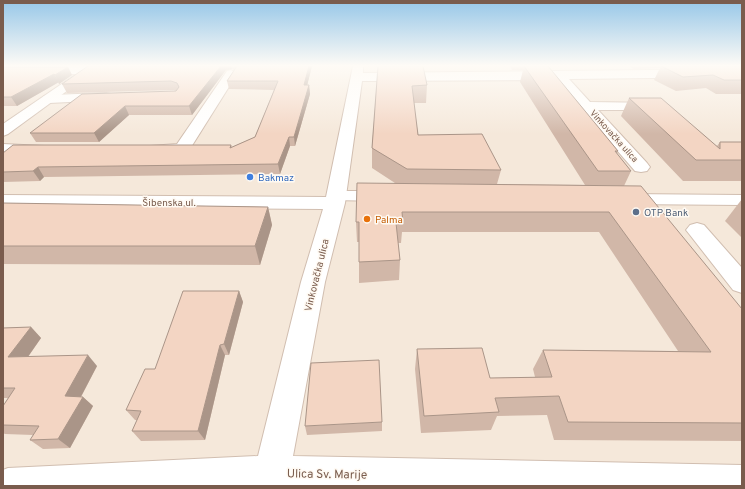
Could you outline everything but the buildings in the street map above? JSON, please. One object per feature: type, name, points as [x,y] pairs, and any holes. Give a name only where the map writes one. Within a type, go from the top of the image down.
[{"type":"street","points":[[3,131],[64,89]]},
{"type":"street","points":[[143,149],[182,149],[221,89]]},
{"type":"street","name":"Vinkovačka ulica","points":[[272,473],[313,282],[336,199],[354,89]]},
{"type":"street","name":"Vinkovačka ulica","points":[[571,89],[641,167]]},
{"type":"street","points":[[50,99],[119,97]]},
{"type":"street","name":"Vinkovačka ulica","points":[[586,106],[654,105],[666,115]]},
{"type":"street","points":[[3,149],[50,149]]},
{"type":"street","points":[[336,199],[400,196]]},
{"type":"street","points":[[607,198],[742,200]]},
{"type":"street","name":"Šibenska ul.","points":[[3,201],[336,199]]},
{"type":"street","points":[[697,230],[742,284]]},
{"type":"street","name":"Ulica Sv. Marije","points":[[8,486],[272,473],[742,483]]},
{"type":"shaded area","points":[[3,89],[742,89],[742,486],[3,486]]},
{"type":"place","name":"Bakmaz","points":[[250,177]]},
{"type":"place","name":"OTP Bank","points":[[636,212]]},
{"type":"place","name":"Palma","points":[[367,219]]}]
